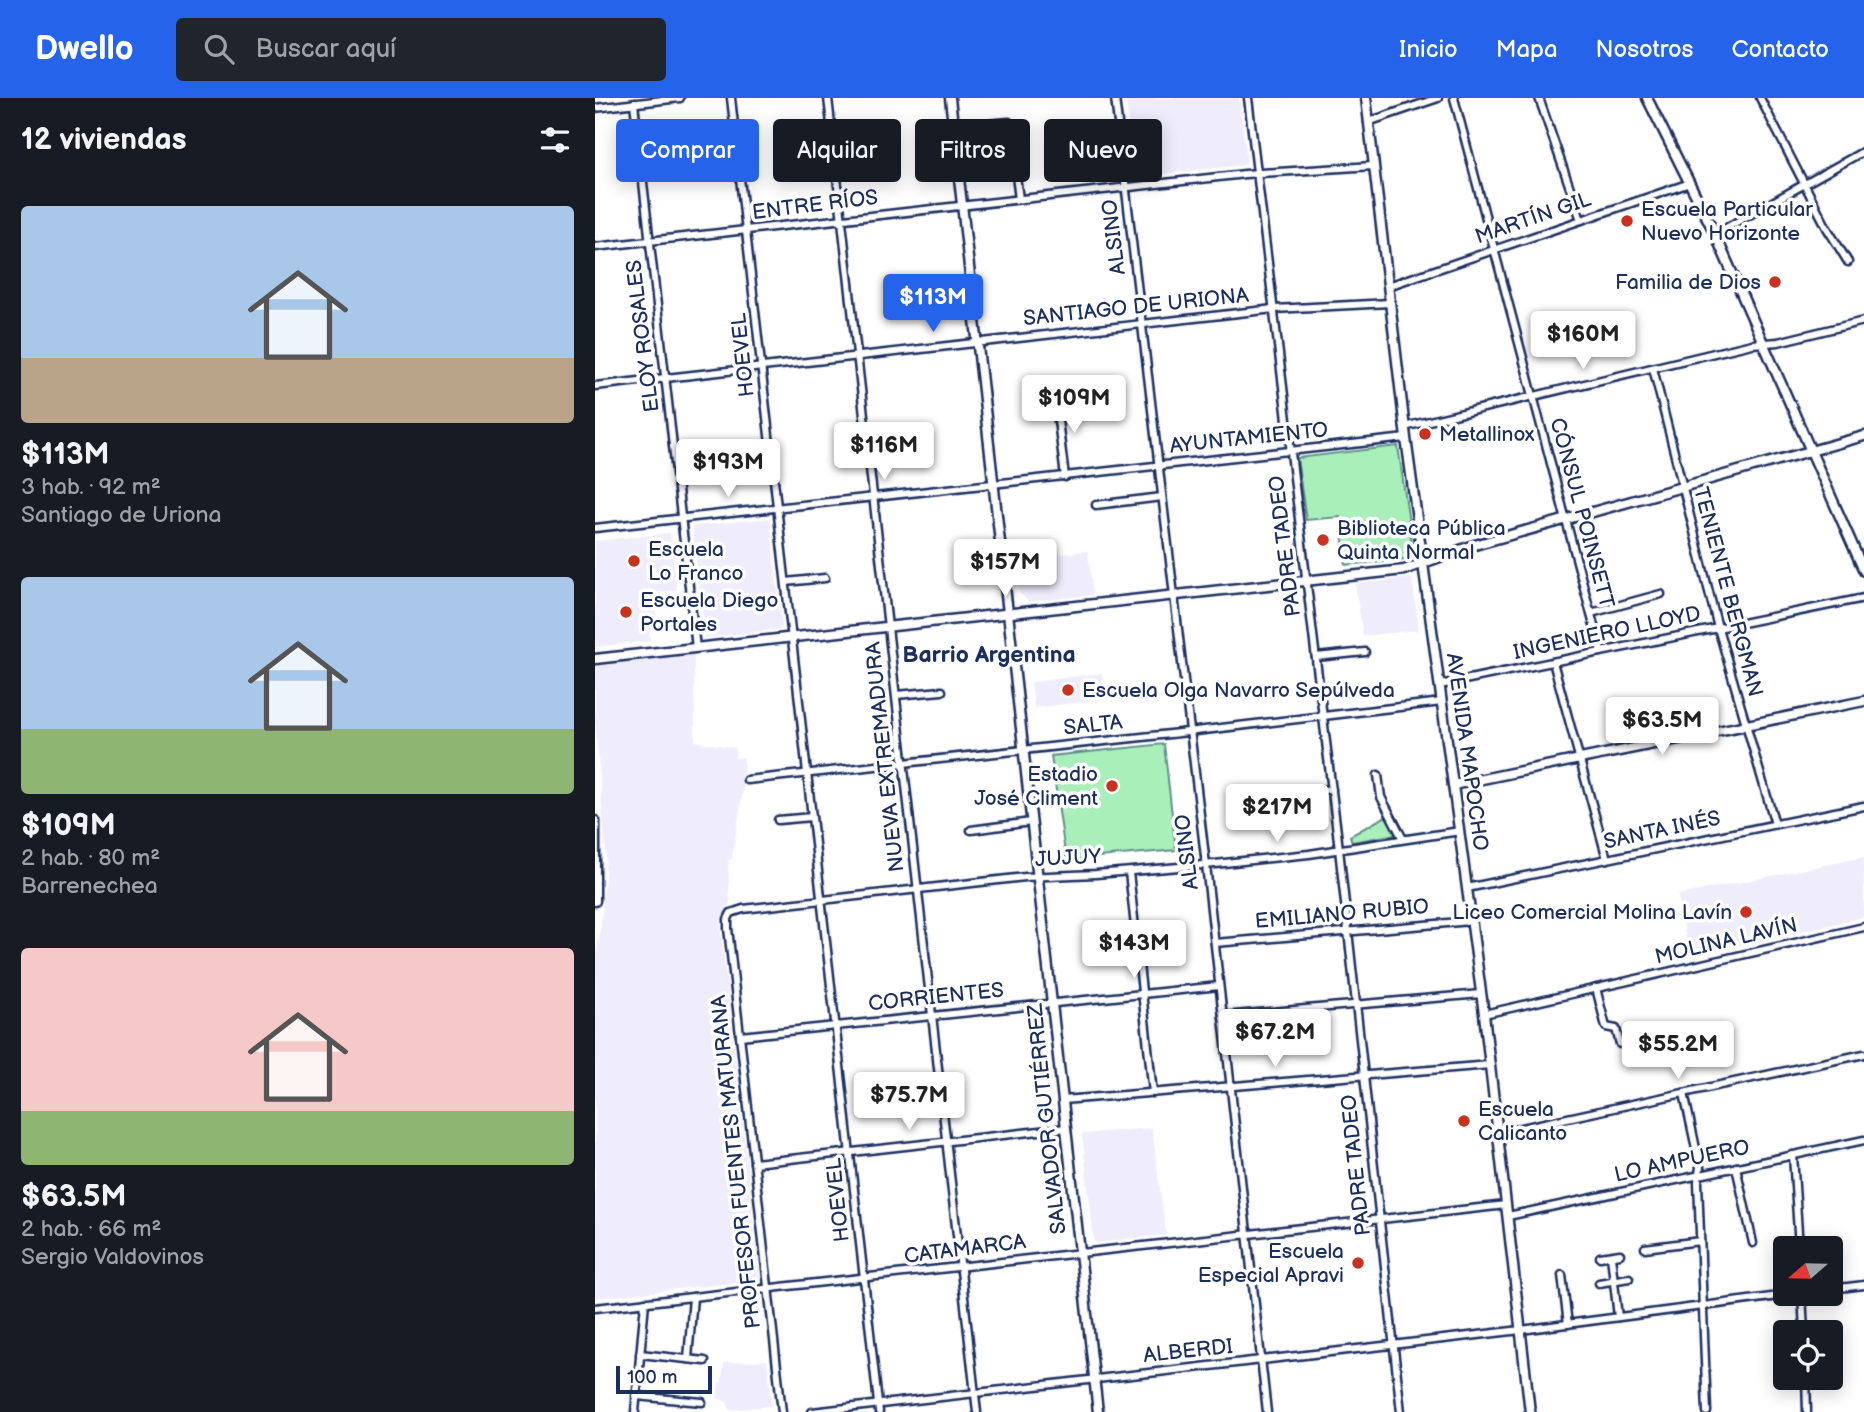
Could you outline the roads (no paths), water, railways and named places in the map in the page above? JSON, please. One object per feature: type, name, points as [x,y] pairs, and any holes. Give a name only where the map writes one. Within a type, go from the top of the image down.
[{"type":"main road","name":"SALVADOR GUTIÉRREZ","points":[[950,98],[952,119]]},
{"type":"main road","name":"AVENIDA MAPOCHO","points":[[1366,98],[1404,427],[1484,1014],[1530,1412]]},
{"type":"main road","points":[[1647,98],[1715,234],[1864,571]]},
{"type":"main road","name":"SALVADOR GUTIÉRREZ","points":[[959,182],[1098,1412]]},
{"type":"main road","points":[[595,659],[1404,570],[1471,546],[1864,436]]},
{"type":"main road","points":[[1453,785],[1864,701]]},
{"type":"main road","points":[[595,821],[595,901]]},
{"type":"street","points":[[595,108],[680,98]]},
{"type":"street","name":"HOEVEL","points":[[731,98],[879,1408]]},
{"type":"street","name":"NUEVA EXTREMADURA","points":[[828,98],[977,1412]]},
{"type":"street","name":"ALSINO","points":[[1115,98],[1206,865],[1267,1412]]},
{"type":"street","name":"PADRE TADEO","points":[[1248,98],[1339,849],[1401,1412]]},
{"type":"street","points":[[1368,122],[1437,98]]},
{"type":"street","name":"CÓNSUL POINSETT","points":[[1454,98],[1601,652]]},
{"type":"street","points":[[1539,98],[1581,220]]},
{"type":"street","points":[[1760,98],[1848,262]]},
{"type":"street","name":"ELOY ROSALES","points":[[634,103],[697,648]]},
{"type":"street","points":[[1715,234],[1864,151]]},
{"type":"street","name":"ENTRE RÍOS","points":[[595,247],[1257,173],[1373,166]]},
{"type":"street","points":[[1017,182],[1019,199]]},
{"type":"street","name":"MARTÍN GIL","points":[[1388,286],[1690,183]]},
{"type":"street","name":"SANTIAGO DE URIONA","points":[[595,386],[1273,309],[1390,303]]},
{"type":"street","points":[[1404,427],[1752,344],[1781,341],[1864,321]]},
{"type":"street","name":"TENIENTE BERGMAN","points":[[1653,368],[1719,628],[1775,824]]},
{"type":"street","points":[[1055,396],[1065,477]]},
{"type":"street","name":"AYUNTAMIENTO","points":[[595,528],[1406,438]]},
{"type":"street","points":[[1096,505],[1163,497]]},
{"type":"street","points":[[786,582],[825,578]]},
{"type":"street","points":[[1591,612],[1661,594]]},
{"type":"street","name":"INGENIERO LLOYD","points":[[1440,685],[1864,598]]},
{"type":"street","points":[[1315,657],[1365,652]]},
{"type":"street","points":[[1553,662],[1607,859]]},
{"type":"street","points":[[896,695],[942,691]]},
{"type":"street","name":"SALTA","points":[[747,780],[1442,702]]},
{"type":"street","points":[[1378,775],[1381,797],[1403,839]]},
{"type":"street","points":[[1282,795],[1332,789]]},
{"type":"street","name":"SANTA INÉS","points":[[1467,888],[1864,806]]},
{"type":"street","points":[[778,820],[812,817]]},
{"type":"street","points":[[971,830],[1031,822]]},
{"type":"street","name":"JUJUY","points":[[734,911],[822,899],[1038,877],[1206,865],[1459,831]]},
{"type":"street","points":[[1129,872],[1153,1093]]},
{"type":"street","name":"PROFESOR FUENTES MATURANA","points":[[734,911],[729,915],[727,928],[782,1412]]},
{"type":"street","name":"EMILIANO RUBIO","points":[[1215,943],[1472,921]]},
{"type":"street","name":"MOLINA LAVÍN","points":[[1484,1014],[1864,928]]},
{"type":"street","name":"CORRIENTES","points":[[740,1037],[1219,986]]},
{"type":"street","points":[[1596,988],[1606,1027],[1616,1029],[1620,1044]]},
{"type":"street","points":[[1223,1016],[1481,994]]},
{"type":"street","points":[[1498,1133],[1864,1054]]},
{"type":"street","points":[[1063,1100],[1490,1065]]},
{"type":"street","points":[[1685,1093],[1700,1167],[1700,1241],[1707,1412]]},
{"type":"street","points":[[754,1163],[1066,1128]]},
{"type":"street","name":"LO AMPUERO","points":[[1508,1216],[1864,1140]]},
{"type":"street","points":[[1793,1155],[1798,1236]]},
{"type":"street","points":[[1736,1167],[1753,1243]]},
{"type":"street","name":"CATAMARCA","points":[[595,1308],[1506,1205]]},
{"type":"street","points":[[1646,1248],[1700,1241]]},
{"type":"street","points":[[1600,1257],[1620,1254]]},
{"type":"street","points":[[1611,1255],[1618,1317]]},
{"type":"street","points":[[1562,1275],[1568,1324]]},
{"type":"street","points":[[1599,1283],[1629,1278]]},
{"type":"street","points":[[1843,1288],[1864,1285]]},
{"type":"street","points":[[688,1359],[693,1297]]},
{"type":"street","name":"ALBERDI","points":[[811,1412],[879,1408],[975,1393],[1521,1330],[1773,1297]]},
{"type":"street","points":[[635,1412],[645,1302]]},
{"type":"street","points":[[640,1354],[705,1361]]},
{"type":"street","points":[[1806,1390],[1807,1412]]},
{"type":"street","points":[[636,1396],[702,1402]]},
{"type":"place","name":"Escuela Particular Nuevo Horizonte","points":[[1627,221]]},
{"type":"place","name":"Familia de Dios","points":[[1775,282]]},
{"type":"place","name":"Metallinox","points":[[1425,434]]},
{"type":"place","name":"Biblioteca Pública Quinta Normal","points":[[1323,540]]},
{"type":"place","name":"Escuela Lo Franco","points":[[634,561]]},
{"type":"place","name":"Escuela Diego Portales","points":[[626,612]]},
{"type":"place","name":"Escuela Olga Navarro Sepúlveda","points":[[1068,690]]},
{"type":"place","name":"Estadio José Climent","points":[[1112,786]]},
{"type":"place","name":"Liceo Comercial Molina Lavín","points":[[1746,912]]},
{"type":"place","name":"Escuela Calicanto","points":[[1464,1121]]},
{"type":"place","name":"Escuela Especial Apravi","points":[[1358,1263]]},
{"type":"district","name":"Barrio Argentina","points":[[989,655]]}]
